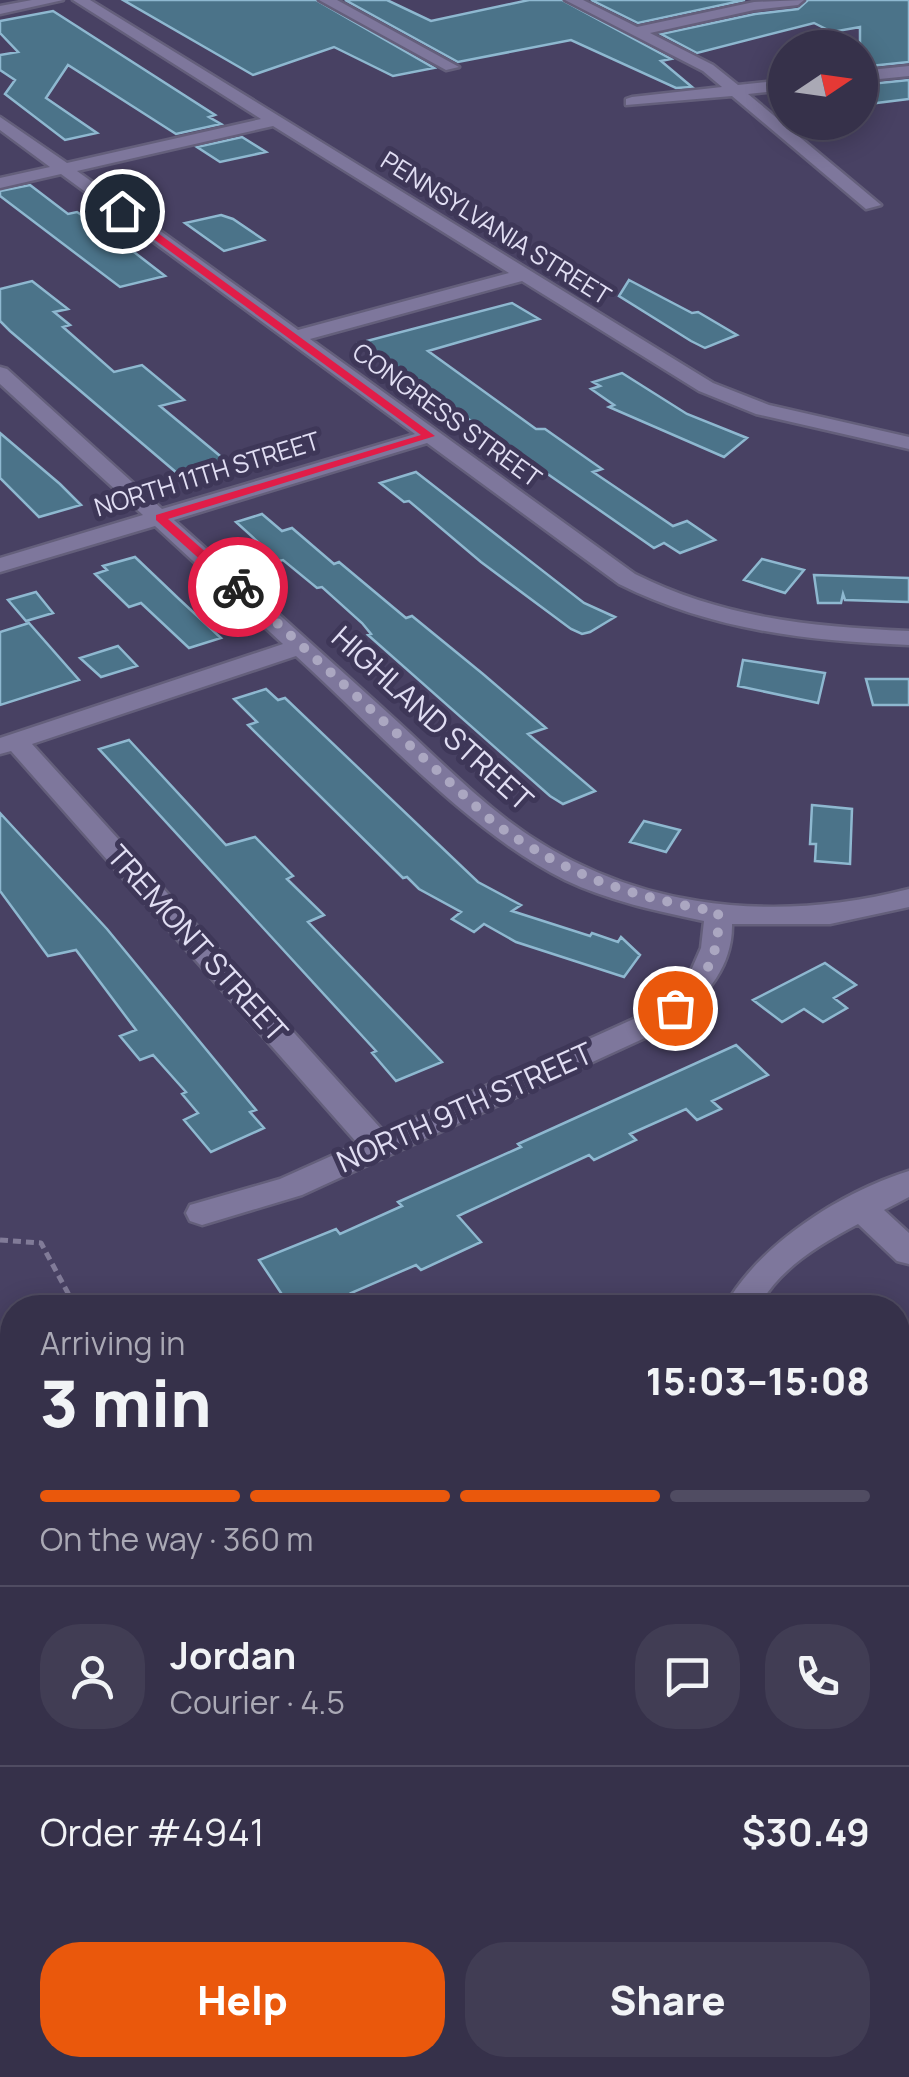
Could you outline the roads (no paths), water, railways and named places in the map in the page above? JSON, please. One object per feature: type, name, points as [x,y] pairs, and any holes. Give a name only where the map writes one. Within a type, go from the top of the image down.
[{"type":"street","points":[[0,10],[56,0]]},
{"type":"street","name":"PENNSYLVANIA STREET","points":[[80,0],[689,377],[763,410],[909,443]]},
{"type":"street","points":[[326,0],[452,67]]},
{"type":"street","points":[[572,0],[687,54],[872,204]]},
{"type":"street","points":[[639,32],[754,6],[798,1]]},
{"type":"street","points":[[878,74],[909,71]]},
{"type":"street","points":[[632,102],[768,87]]},
{"type":"street","name":"CONGRESS STREET","points":[[0,122],[627,579],[683,606],[778,628],[909,638]]},
{"type":"street","points":[[0,183],[274,122]]},
{"type":"street","points":[[294,337],[523,274]]},
{"type":"street","name":"HIGHLAND STREET","points":[[0,373],[494,823],[535,852],[611,888],[718,912],[814,916],[909,898]]},
{"type":"street","name":"NORTH 11TH STREET","points":[[0,565],[430,436]]},
{"type":"street","points":[[8,744],[301,646]]},
{"type":"street","name":"TREMONT STREET","points":[[8,744],[378,1146]]},
{"type":"street","name":"NORTH 9TH STREET","points":[[202,1213],[290,1186],[650,1024],[675,1008],[710,968],[718,947],[718,912]]},
{"type":"street","points":[[749,1295],[764,1272],[790,1251],[909,1183]]},
{"type":"street","points":[[860,1208],[909,1252]]}]
